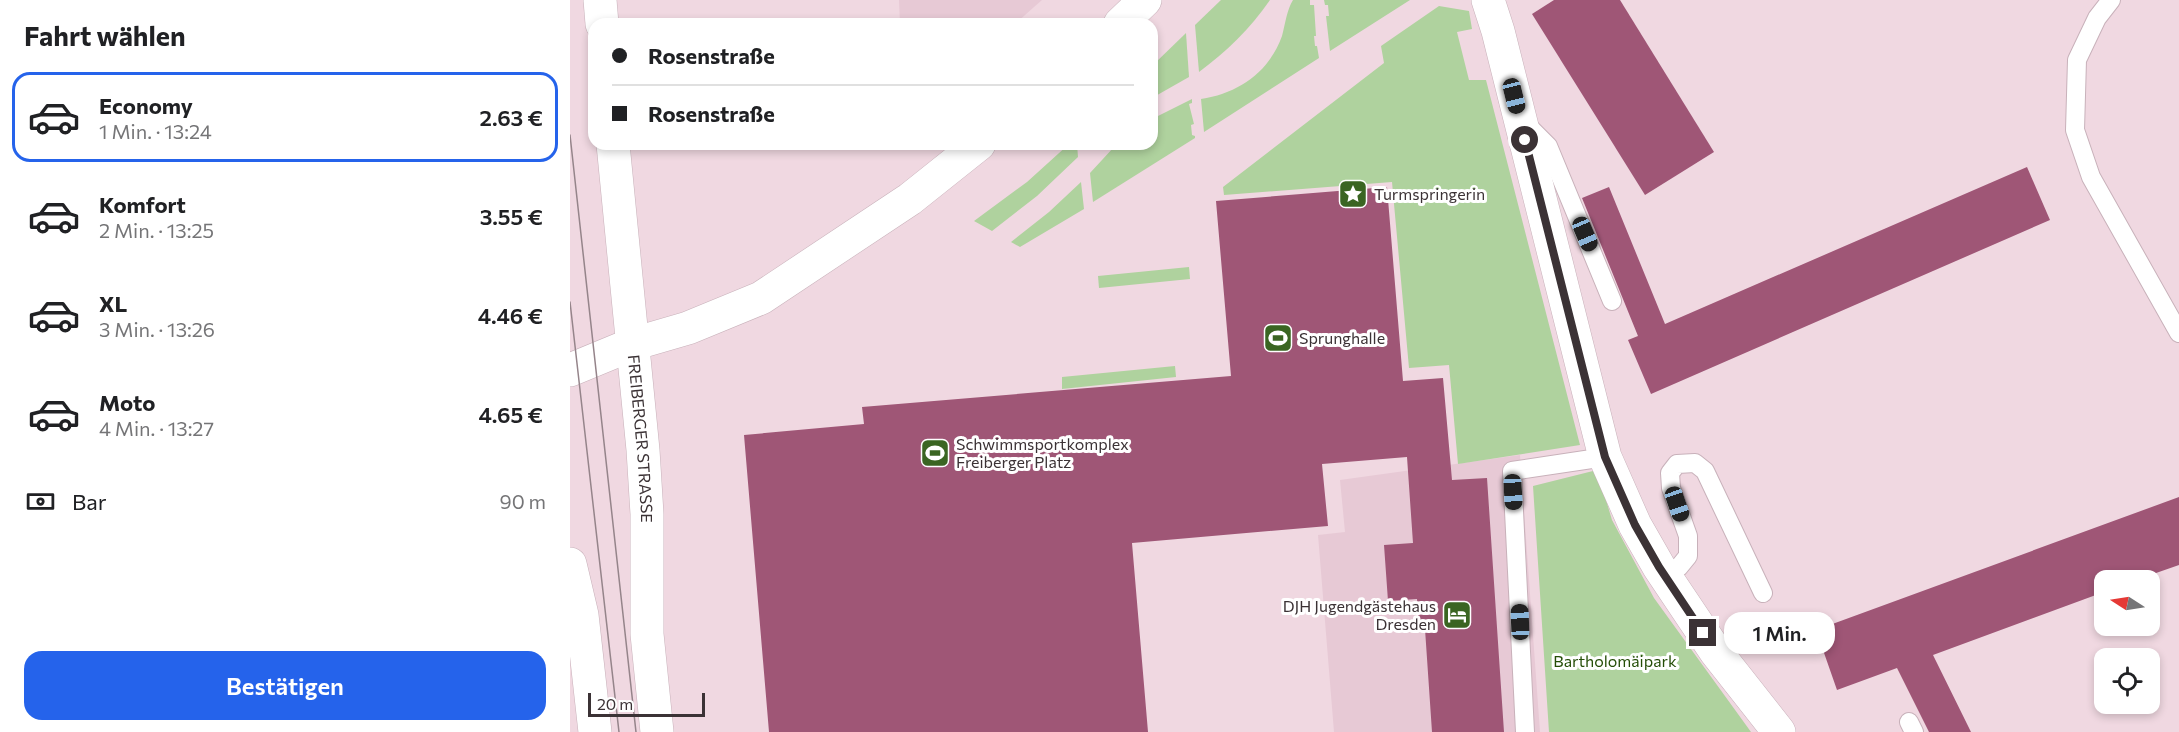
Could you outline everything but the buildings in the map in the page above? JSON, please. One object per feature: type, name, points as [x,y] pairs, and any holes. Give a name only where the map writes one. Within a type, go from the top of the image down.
[{"type":"street","points":[[600,0],[602,18]]},
{"type":"street","points":[[1126,18],[1145,0]]},
{"type":"street","points":[[1488,0],[1605,457],[1635,525],[1665,576],[1716,652],[1779,732]]},
{"type":"street","name":"FREIBERGER STRASSE","points":[[614,150],[647,514],[647,634],[657,732]]},
{"type":"street","points":[[570,370],[633,344],[688,328],[761,298],[910,200],[972,150]]},
{"type":"street","points":[[570,564],[582,615],[595,732]]},
{"type":"lane","points":[[2111,0],[2097,18],[2077,60],[2075,130],[2091,177],[2179,333]]},
{"type":"lane","points":[[1520,118],[1548,146],[1612,301]]},
{"type":"lane","points":[[1525,732],[1512,471],[1605,457]]},
{"type":"lane","points":[[1665,576],[1679,567],[1688,556],[1688,537],[1671,488],[1670,472],[1677,464],[1695,463],[1705,471],[1763,593]]},
{"type":"shaded area","points":[[899,0],[1042,0],[1022,18],[900,18]]},
{"type":"shaded area","points":[[1520,455],[1540,732],[1334,732],[1318,535],[1345,532],[1340,480]]},
{"type":"green space","points":[[1221,0],[1270,0],[1238,39],[1199,72],[1195,25]]},
{"type":"green space","points":[[1293,0],[1310,0],[1310,5],[1314,5],[1316,36],[1314,36],[1319,58],[1204,132],[1201,99],[1228,92],[1251,79],[1261,70],[1282,36]]},
{"type":"green space","points":[[1324,0],[1410,0],[1330,51],[1326,16],[1329,16],[1328,5],[1325,5]]},
{"type":"green space","points":[[1439,6],[1469,11],[1472,29],[1457,32],[1469,80],[1486,80],[1580,445],[1458,464],[1449,365],[1409,368],[1392,182],[1224,195],[1223,187],[1384,63],[1381,46]]},
{"type":"green space","points":[[1186,33],[1189,77],[1158,95],[1158,60]]},
{"type":"green space","points":[[1192,99],[1192,103],[1189,104],[1194,124],[1191,125],[1192,135],[1195,138],[1093,202],[1090,173],[1111,150],[1158,150],[1158,116]]},
{"type":"green space","points":[[1062,150],[1077,150],[1078,157],[1037,196],[992,231],[974,221],[1027,182]]},
{"type":"green space","points":[[1081,182],[1084,209],[1020,247],[1011,242],[1049,212]]},
{"type":"green space","points":[[1189,267],[1190,279],[1099,288],[1098,276]]},
{"type":"green space","points":[[1175,366],[1176,377],[1062,389],[1062,377]]},
{"type":"green space","name":"Bartholomäipark","points":[[1597,470],[1612,520],[1654,598],[1751,732],[1549,732],[1533,486]]},
{"type":"tram line","points":[[570,135],[636,732]]},
{"type":"tram line","points":[[570,302],[619,732]]},
{"type":"place","name":"Turmspringerin","points":[[1353,194]]},
{"type":"place","name":"Sprunghalle","points":[[1278,338]]},
{"type":"place","name":"Schwimmsportkomplex Freiberger Platz","points":[[935,453]]},
{"type":"place","name":"DJH Jugendgästehaus Dresden","points":[[1457,615]]},
{"type":"route","points":[[1525,140],[1605,457],[1635,525],[1659,567],[1703,633]]}]
